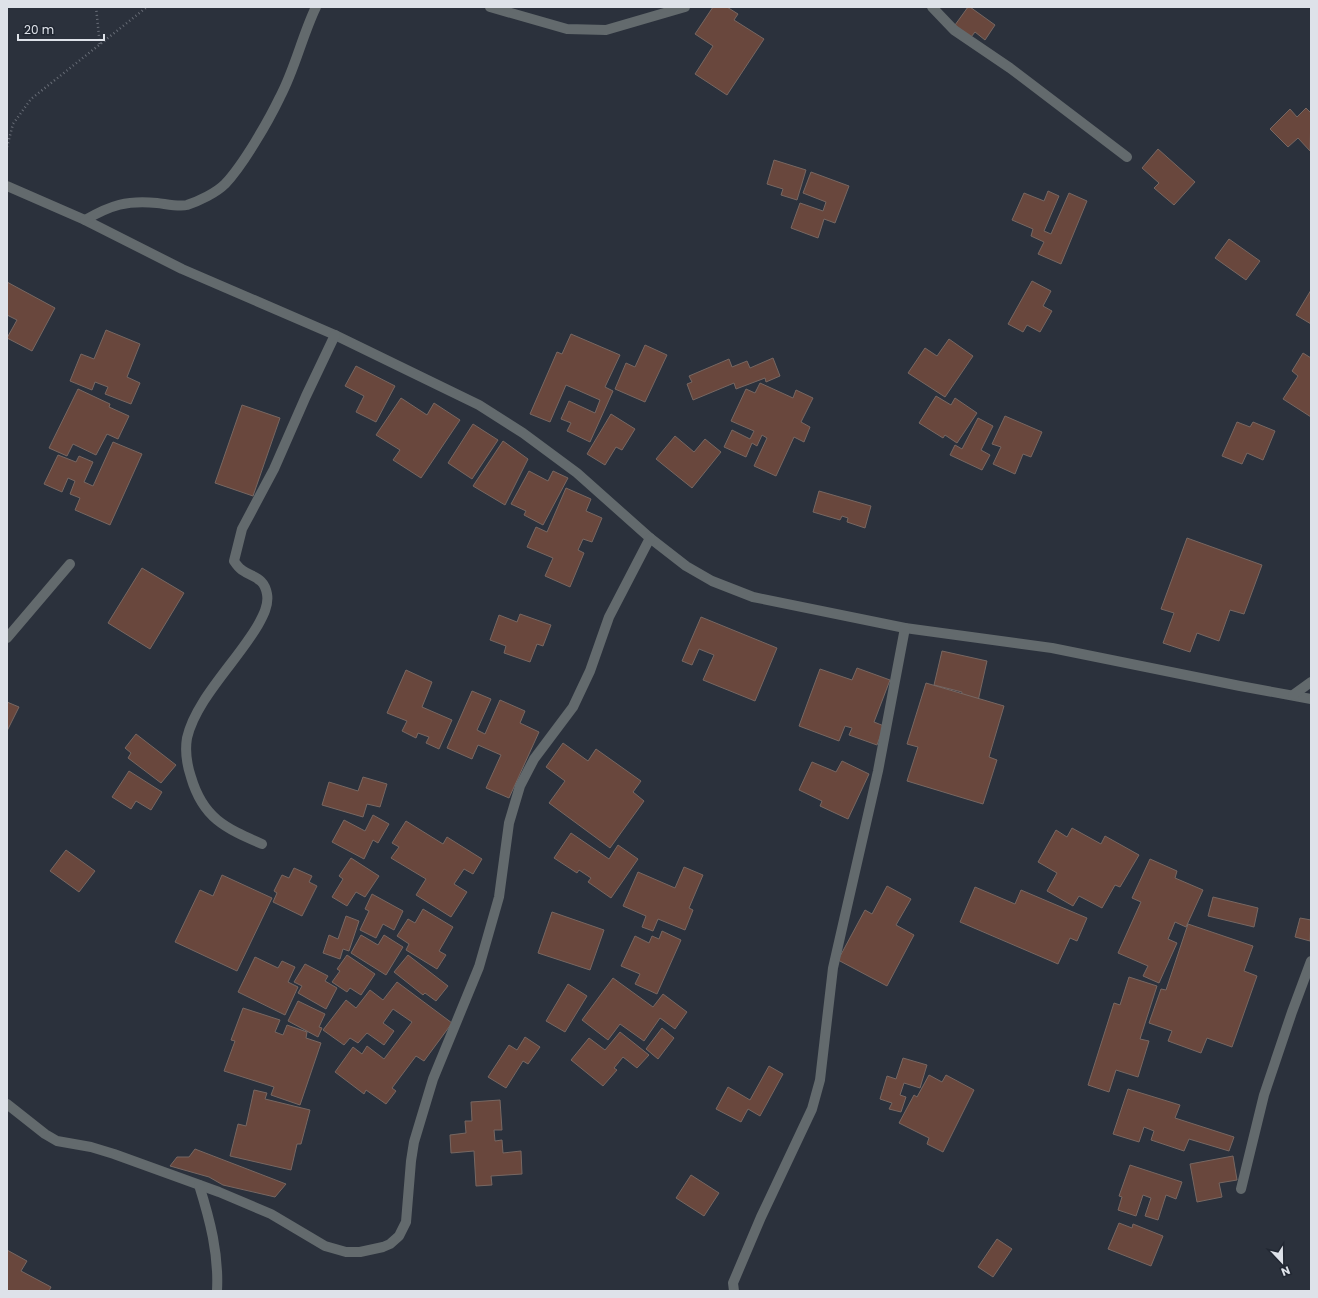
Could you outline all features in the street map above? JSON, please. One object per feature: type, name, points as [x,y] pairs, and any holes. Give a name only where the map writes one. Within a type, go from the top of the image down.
[{"type":"street","points":[[85,220],[104,209],[120,203],[141,201],[186,205],[203,198],[224,185],[245,158],[281,97],[306,27],[316,7]]},
{"type":"street","points":[[490,7],[567,30],[606,30],[685,7]]},
{"type":"street","points":[[932,7],[954,30],[1010,68],[1127,156]]},
{"type":"street","points":[[7,186],[85,220],[182,269],[336,335],[479,405],[523,433],[577,473],[650,538],[686,566],[712,581],[752,597],[905,628],[1052,648],[1293,696],[1311,698]]},
{"type":"street","points":[[262,844],[236,833],[211,816],[196,794],[187,766],[187,738],[199,708],[252,636],[266,611],[267,594],[263,583],[256,576],[241,570],[234,561],[236,547],[242,529],[274,469],[306,396],[336,335]]},
{"type":"street","points":[[9,1108],[57,1141],[114,1154],[199,1185],[271,1214],[325,1246],[346,1252],[383,1247],[390,1244],[399,1236],[406,1222],[410,1161],[414,1142],[433,1078],[479,967],[499,897],[509,823],[520,786],[534,759],[573,707],[590,671],[609,617],[650,538]]},
{"type":"street","points":[[7,638],[70,564]]},
{"type":"street","points":[[734,1291],[733,1283],[761,1217],[812,1109],[820,1080],[833,968],[878,771],[905,628]]},
{"type":"street","points":[[1293,696],[1311,682]]},
{"type":"street","points":[[1241,1189],[1264,1095],[1311,961]]},
{"type":"street","points":[[199,1185],[208,1212],[216,1251],[218,1271],[217,1291]]},
{"type":"path","points":[[96,7],[100,46]]},
{"type":"path","points":[[7,147],[13,124],[31,99],[100,46],[147,7]]},
{"type":"building","points":[[713,7],[727,7],[738,14],[734,20],[764,39],[727,95],[695,74],[713,46],[695,34]]},
{"type":"building","points":[[968,7],[995,25],[985,40],[975,32],[971,37],[955,25]]},
{"type":"building","points":[[1306,108],[1311,113],[1310,151],[1298,138],[1288,147],[1270,129],[1290,109],[1297,117]]},
{"type":"building","points":[[1158,149],[1195,182],[1174,205],[1154,188],[1159,183],[1142,168]]},
{"type":"building","points":[[774,160],[806,170],[797,200],[781,195],[783,189],[767,184]]},
{"type":"building","points":[[811,172],[849,186],[835,223],[824,219],[818,238],[791,228],[800,203],[823,211],[826,202],[803,193]]},
{"type":"building","points":[[1048,191],[1059,196],[1044,231],[1051,234],[1069,193],[1087,201],[1061,264],[1038,254],[1044,242],[1031,236],[1033,229],[1012,220],[1024,193],[1044,201]]},
{"type":"building","points":[[1229,239],[1260,261],[1246,280],[1215,258]]},
{"type":"building","points":[[1032,281],[1051,291],[1043,306],[1052,311],[1040,332],[1027,325],[1023,332],[1008,324]]},
{"type":"building","points":[[7,282],[55,308],[32,351],[7,338],[17,320],[7,315]]},
{"type":"building","points":[[1311,290],[1311,324],[1296,315]]},
{"type":"building","points":[[106,330],[140,344],[127,377],[140,383],[131,404],[105,394],[108,387],[95,382],[92,390],[70,381],[81,354],[94,359]]},
{"type":"building","points":[[571,334],[620,355],[605,387],[613,391],[590,442],[567,431],[571,423],[561,419],[569,401],[595,413],[600,400],[566,385],[550,422],[530,414],[557,352],[562,354]]},
{"type":"building","points":[[949,339],[973,356],[945,397],[908,373],[925,348],[937,356]]},
{"type":"building","points":[[645,345],[667,355],[645,402],[615,389],[626,363],[635,367]]},
{"type":"building","points":[[1303,353],[1311,358],[1311,417],[1283,399],[1298,376],[1292,371]]},
{"type":"building","points":[[773,358],[780,376],[766,382],[765,378],[736,389],[734,383],[693,400],[687,384],[692,382],[689,376],[729,359],[732,367],[747,361],[750,368]]},
{"type":"building","points":[[356,366],[395,386],[376,422],[356,412],[364,396],[345,386]]},
{"type":"building","points":[[760,383],[793,398],[796,390],[813,398],[801,422],[810,427],[804,442],[794,437],[776,476],[754,466],[767,438],[762,435],[757,446],[752,443],[746,457],[724,447],[732,430],[750,439],[754,431],[731,421],[746,389],[755,393]]},
{"type":"building","points":[[78,389],[110,404],[109,407],[129,416],[118,439],[107,434],[96,455],[73,444],[67,456],[49,448]]},
{"type":"building","points":[[936,396],[951,405],[955,398],[977,413],[957,443],[945,435],[943,438],[919,423]]},
{"type":"building","points":[[401,398],[427,415],[434,403],[460,420],[421,478],[393,460],[400,450],[376,435]]},
{"type":"building","points":[[242,405],[280,418],[253,496],[215,483]]},
{"type":"building","points":[[611,414],[635,429],[622,450],[616,447],[605,465],[587,454]]},
{"type":"building","points":[[1005,416],[1042,432],[1031,457],[1023,454],[1015,474],[993,464],[1001,447],[992,444]]},
{"type":"building","points":[[978,418],[993,426],[981,450],[990,455],[982,470],[950,455],[955,445],[962,449]]},
{"type":"building","points":[[1237,422],[1250,427],[1253,422],[1275,431],[1263,460],[1247,453],[1242,464],[1222,456]]},
{"type":"building","points":[[473,424],[498,440],[472,479],[448,463]]},
{"type":"building","points":[[675,436],[694,452],[705,439],[721,452],[692,488],[656,459]]},
{"type":"building","points":[[503,441],[528,459],[505,505],[473,486]]},
{"type":"building","points":[[113,442],[142,454],[110,525],[75,510],[80,498],[70,494],[75,481],[68,478],[62,492],[44,484],[58,455],[76,462],[79,456],[93,462],[84,482],[93,486]]},
{"type":"building","points":[[529,471],[548,481],[553,471],[568,478],[543,525],[524,515],[526,511],[511,504]]},
{"type":"building","points":[[566,488],[591,499],[586,511],[602,518],[592,542],[583,539],[578,550],[584,553],[570,587],[545,576],[553,558],[527,547],[536,527],[547,532]]},
{"type":"building","points":[[819,491],[871,506],[865,528],[847,522],[848,518],[842,516],[840,520],[813,512]]},
{"type":"building","points":[[1187,538],[1262,565],[1244,614],[1230,610],[1219,641],[1197,633],[1190,652],[1163,643],[1174,613],[1161,609]]},
{"type":"building","points":[[142,568],[184,593],[150,649],[108,623]]},
{"type":"building","points":[[520,614],[551,625],[543,646],[537,644],[530,662],[504,653],[506,646],[490,640],[499,615],[517,622]]},
{"type":"building","points":[[701,617],[777,648],[755,701],[703,680],[714,655],[699,649],[692,665],[682,661]]},
{"type":"building","points":[[942,651],[987,661],[978,701],[961,697],[962,692],[934,685]]},
{"type":"building","points":[[857,668],[890,680],[874,722],[884,726],[877,745],[849,735],[852,728],[845,726],[839,741],[799,726],[820,669],[852,680]]},
{"type":"building","points":[[406,670],[432,682],[422,707],[452,720],[439,749],[426,743],[429,737],[418,733],[416,738],[402,731],[407,721],[387,713]]},
{"type":"building","points":[[926,683],[1004,706],[989,757],[997,760],[983,804],[907,781],[918,747],[907,744]]},
{"type":"building","points":[[472,691],[491,699],[477,730],[485,734],[500,700],[525,711],[520,723],[539,732],[509,798],[486,788],[501,755],[478,745],[472,759],[447,748]]},
{"type":"building","points":[[7,702],[19,707],[7,731]]},
{"type":"building","points":[[136,734],[176,765],[161,783],[128,758],[131,753],[125,748]]},
{"type":"building","points":[[563,743],[588,761],[596,749],[641,781],[633,792],[644,801],[610,848],[549,803],[565,781],[546,767]]},
{"type":"building","points":[[842,761],[869,774],[848,819],[820,806],[822,801],[799,790],[812,762],[836,772]]},
{"type":"building","points":[[129,771],[162,792],[151,810],[136,801],[131,809],[112,797]]},
{"type":"building","points":[[363,777],[387,784],[380,807],[367,804],[363,817],[322,805],[329,782],[358,791]]},
{"type":"building","points":[[373,815],[389,824],[378,843],[373,840],[364,859],[332,842],[344,820],[365,831]]},
{"type":"building","points":[[406,821],[443,844],[447,837],[482,859],[473,874],[464,869],[454,884],[467,892],[451,917],[416,895],[426,879],[391,858],[399,847],[392,843]]},
{"type":"building","points":[[1072,828],[1101,844],[1105,836],[1139,855],[1120,887],[1115,885],[1102,908],[1079,896],[1073,906],[1047,891],[1057,873],[1038,862],[1056,830],[1067,837]]},
{"type":"building","points":[[571,833],[609,859],[618,845],[638,859],[611,898],[588,882],[591,878],[579,870],[577,873],[554,858]]},
{"type":"building","points":[[66,850],[95,871],[79,892],[50,871]]},
{"type":"building","points":[[351,858],[379,876],[365,897],[356,892],[347,906],[332,897],[343,879],[339,876]]},
{"type":"building","points":[[1150,859],[1177,871],[1175,878],[1203,890],[1186,927],[1175,922],[1168,939],[1177,943],[1159,983],[1143,976],[1148,966],[1118,953],[1141,902],[1132,898]]},
{"type":"building","points":[[684,867],[703,875],[689,908],[693,910],[685,930],[658,919],[653,931],[642,927],[646,916],[623,906],[638,872],[675,888]]},
{"type":"building","points":[[294,868],[312,876],[309,882],[317,886],[302,916],[273,902],[277,893],[274,891],[282,875],[289,878]]},
{"type":"building","points":[[222,875],[272,898],[237,971],[175,942],[200,890],[213,896]]},
{"type":"building","points":[[887,886],[911,899],[896,925],[914,935],[887,986],[838,960],[865,910],[872,914]]},
{"type":"building","points":[[975,887],[1015,904],[1021,890],[1087,918],[1077,941],[1070,938],[1058,964],[960,922]]},
{"type":"building","points":[[372,894],[403,911],[394,930],[383,924],[376,938],[360,930],[369,911],[365,909]]},
{"type":"building","points":[[1213,897],[1258,908],[1254,927],[1208,916]]},
{"type":"building","points":[[423,909],[453,927],[439,951],[446,955],[437,969],[406,950],[409,944],[397,936],[408,919],[415,923]]},
{"type":"building","points":[[552,912],[604,930],[590,970],[538,953]]},
{"type":"building","points":[[346,916],[359,921],[349,951],[343,949],[340,959],[323,953],[329,935],[338,939]]},
{"type":"building","points":[[1300,918],[1311,920],[1310,941],[1295,937]]},
{"type":"building","points":[[1188,924],[1253,946],[1244,971],[1257,976],[1232,1047],[1207,1038],[1201,1053],[1168,1041],[1172,1031],[1149,1023],[1161,989],[1166,990]]},
{"type":"building","points":[[662,931],[681,940],[657,994],[635,984],[640,974],[621,966],[635,936],[649,943],[652,936],[659,939]]},
{"type":"building","points":[[361,935],[378,945],[384,935],[403,947],[386,975],[351,953]]},
{"type":"building","points":[[347,955],[375,974],[361,995],[350,988],[347,992],[332,982],[340,971],[337,969]]},
{"type":"building","points":[[408,955],[448,986],[436,1001],[425,993],[423,995],[394,972]]},
{"type":"building","points":[[255,957],[278,968],[282,961],[295,967],[288,982],[298,987],[285,1015],[238,992]]},
{"type":"building","points":[[305,964],[328,976],[325,981],[337,988],[326,1009],[298,993],[302,986],[294,982]]},
{"type":"building","points":[[1129,977],[1157,986],[1140,1039],[1149,1041],[1138,1077],[1116,1070],[1109,1092],[1088,1085],[1114,1003],[1120,1005]]},
{"type":"building","points":[[613,978],[653,1007],[663,994],[687,1012],[675,1029],[660,1018],[644,1041],[620,1024],[608,1040],[582,1020]]},
{"type":"building","points":[[397,982],[452,1023],[424,1061],[416,1056],[392,1088],[396,1091],[386,1104],[366,1090],[364,1094],[335,1072],[353,1047],[362,1054],[367,1046],[384,1059],[412,1022],[393,1009],[383,1023],[394,1031],[384,1045],[367,1033],[358,1043],[350,1038],[344,1045],[323,1030],[346,1000],[356,1008],[370,990],[383,1000]]},
{"type":"building","points":[[568,984],[587,996],[565,1032],[546,1021]]},
{"type":"building","points":[[298,1001],[325,1014],[319,1027],[322,1028],[318,1037],[288,1021]]},
{"type":"building","points":[[243,1008],[280,1020],[275,1032],[283,1035],[287,1025],[307,1032],[306,1038],[321,1043],[300,1105],[271,1095],[274,1087],[224,1071],[235,1041],[231,1040]]},
{"type":"building","points":[[662,1028],[674,1038],[658,1059],[646,1049]]},
{"type":"building","points":[[620,1032],[649,1055],[637,1068],[623,1057],[614,1068],[617,1070],[603,1086],[571,1060],[589,1038],[605,1050]]},
{"type":"building","points":[[525,1037],[540,1047],[528,1064],[523,1061],[506,1088],[488,1077],[509,1045],[517,1050]]},
{"type":"building","points":[[903,1058],[927,1065],[920,1088],[904,1083],[900,1095],[906,1097],[901,1112],[889,1109],[892,1103],[880,1099],[887,1076],[896,1079]]},
{"type":"building","points":[[769,1066],[783,1074],[760,1116],[748,1109],[741,1122],[716,1109],[728,1087],[750,1100]]},
{"type":"building","points":[[929,1075],[942,1082],[946,1075],[974,1090],[943,1152],[927,1144],[929,1138],[899,1123],[914,1095],[917,1097]]},
{"type":"building","points":[[1128,1089],[1180,1105],[1175,1118],[1234,1137],[1229,1151],[1189,1139],[1184,1151],[1151,1140],[1154,1131],[1144,1127],[1139,1142],[1113,1134]]},
{"type":"building","points":[[254,1090],[267,1093],[265,1099],[310,1110],[301,1144],[297,1144],[291,1170],[230,1156],[238,1124],[246,1126]]},
{"type":"building","points":[[500,1100],[502,1130],[494,1130],[495,1141],[502,1140],[503,1153],[521,1151],[522,1174],[491,1176],[492,1185],[476,1186],[474,1151],[451,1153],[450,1135],[466,1133],[465,1121],[472,1121],[471,1102]]},
{"type":"building","points":[[195,1149],[286,1184],[275,1197],[223,1185],[209,1177],[170,1166],[177,1157],[189,1157]]},
{"type":"building","points":[[1233,1156],[1237,1180],[1219,1183],[1222,1197],[1197,1202],[1190,1164]]},
{"type":"building","points":[[1130,1165],[1182,1182],[1176,1199],[1166,1195],[1158,1220],[1145,1216],[1151,1198],[1143,1195],[1136,1216],[1118,1210],[1122,1197],[1119,1196]]},
{"type":"building","points":[[691,1175],[719,1193],[704,1216],[676,1198]]},
{"type":"building","points":[[1119,1223],[1132,1228],[1133,1224],[1163,1236],[1151,1266],[1108,1249]]},
{"type":"building","points":[[997,1239],[1012,1249],[993,1277],[978,1267]]},
{"type":"building","points":[[7,1250],[27,1261],[21,1271],[51,1287],[49,1291],[7,1291]]}]
